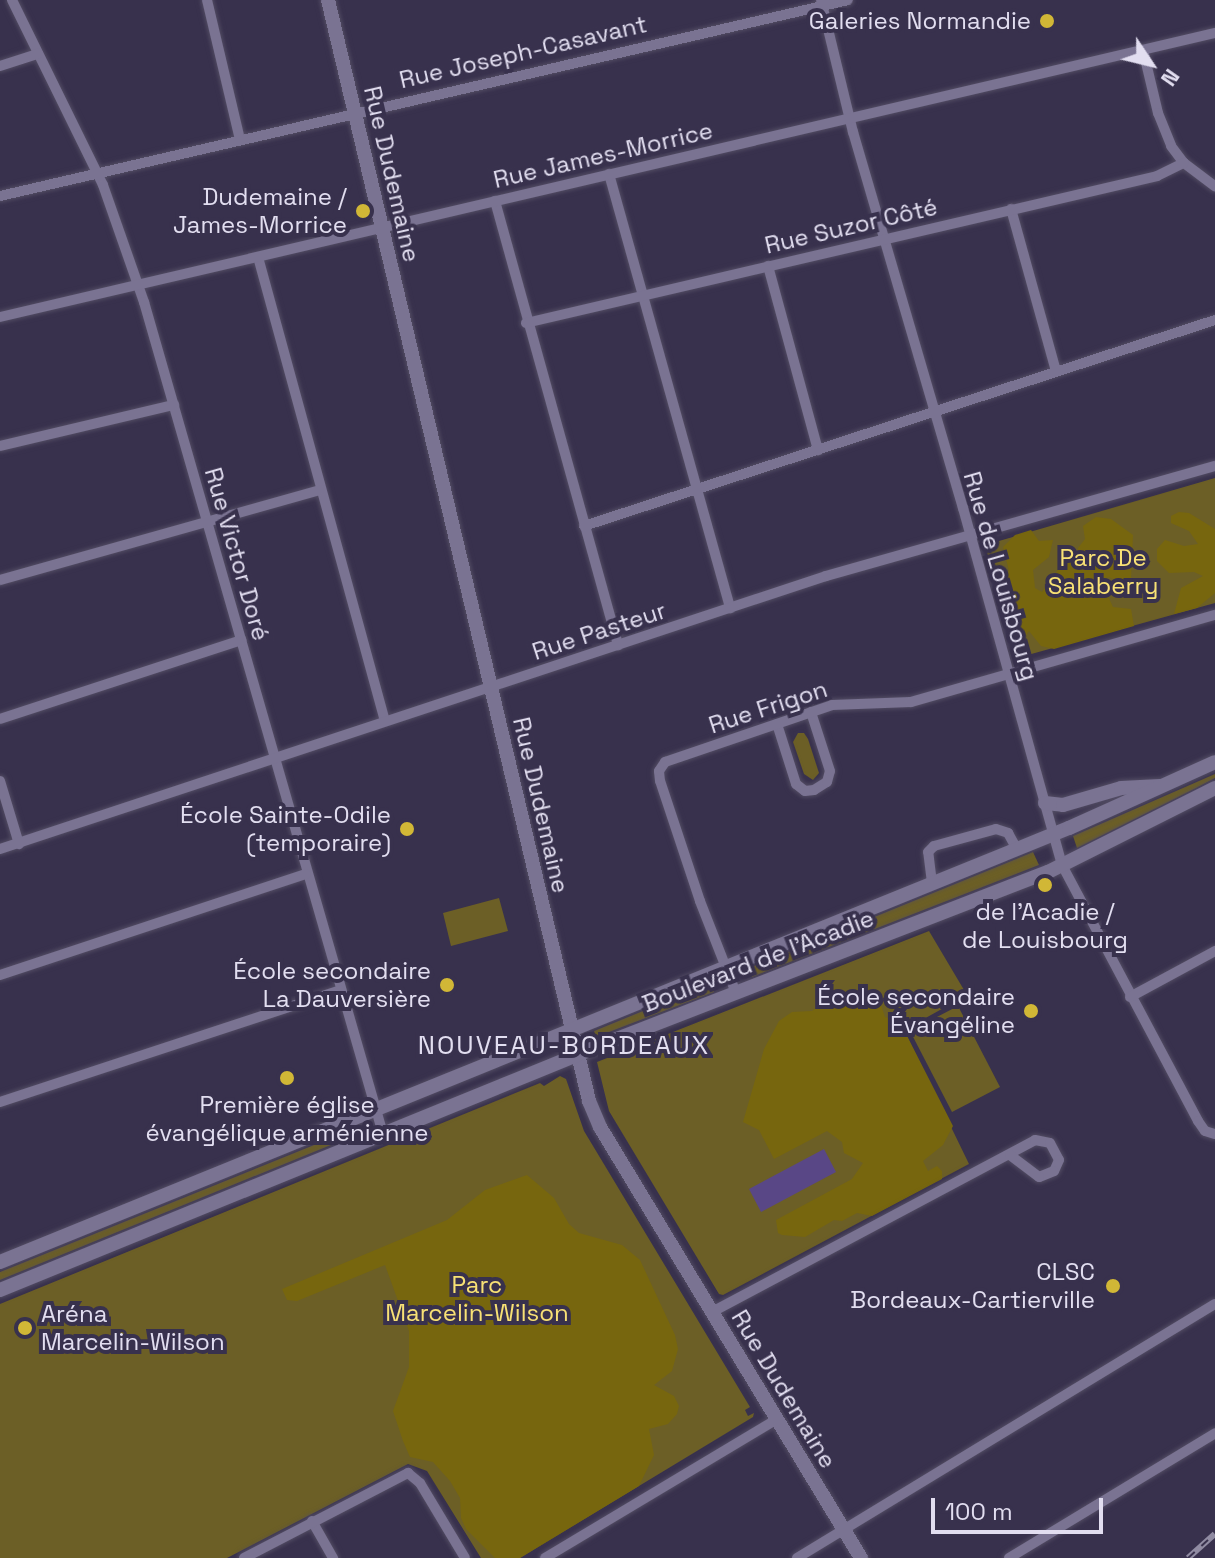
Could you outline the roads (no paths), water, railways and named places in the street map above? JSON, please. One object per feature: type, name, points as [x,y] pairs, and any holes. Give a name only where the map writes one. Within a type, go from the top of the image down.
[{"type":"main road","name":"Rue Dudemaine","points":[[328,0],[577,1056],[598,1123],[861,1558]]},
{"type":"main road","name":"Boulevard de l'Acadie","points":[[0,1262],[1017,849],[1168,786],[1215,762]]},
{"type":"main road","points":[[1045,803],[1063,805],[1121,788],[1168,786]]},
{"type":"main road","name":"Boulevard de l'Acadie","points":[[0,1290],[577,1056],[1062,865],[1215,788]]},
{"type":"street","name":"Rue Victor Doré","points":[[12,0],[98,173],[138,285],[383,1134]]},
{"type":"street","points":[[207,0],[240,140]]},
{"type":"street","name":"Rue Joseph-Casavant","points":[[0,196],[822,2],[848,0]]},
{"type":"street","name":"Rue de Louisbourg","points":[[822,2],[849,119],[1062,865],[1200,1124],[1212,1134]]},
{"type":"street","name":"Rue James-Morrice","points":[[0,317],[1215,33]]},
{"type":"street","points":[[1143,50],[1160,121],[1184,163],[1215,186]]},
{"type":"street","points":[[0,66],[38,54]]},
{"type":"street","name":"Rue Suzor Côté","points":[[526,323],[1157,176],[1184,163]]},
{"type":"street","points":[[609,174],[730,608]]},
{"type":"street","points":[[495,201],[526,323],[618,645]]},
{"type":"street","points":[[1011,209],[1056,371]]},
{"type":"street","points":[[258,257],[385,720]]},
{"type":"street","points":[[768,266],[818,450]]},
{"type":"street","points":[[584,526],[1215,320]]},
{"type":"street","points":[[0,446],[174,405]]},
{"type":"street","name":"Rue Pasteur","points":[[0,849],[730,608],[969,535],[1215,466]]},
{"type":"street","points":[[0,580],[321,490]]},
{"type":"street","name":"Rue Frigon","points":[[736,993],[695,888],[660,781],[659,771],[668,760],[838,704],[911,702],[1215,615]]},
{"type":"street","points":[[0,719],[241,640]]},
{"type":"street","points":[[777,724],[796,784],[805,791],[814,790],[825,784],[830,774],[811,712]]},
{"type":"street","points":[[0,781],[19,844]]},
{"type":"street","points":[[932,883],[928,852],[932,847],[996,829],[1008,833],[1017,849]]},
{"type":"street","points":[[0,975],[306,874]]},
{"type":"street","points":[[1130,997],[1215,951]]},
{"type":"street","points":[[0,1102],[340,990]]},
{"type":"street","points":[[712,1312],[1010,1155],[1043,1139],[1053,1145],[1059,1160],[1054,1171],[1039,1177],[1010,1155]]},
{"type":"street","points":[[797,1558],[1215,1304]]},
{"type":"street","points":[[545,1558],[777,1419]]},
{"type":"street","points":[[1009,1558],[1215,1433]]},
{"type":"street","points":[[244,1558],[399,1475],[415,1477],[465,1558]]},
{"type":"street","points":[[312,1521],[333,1558]]},
{"type":"railway","points":[[1188,1558],[1215,1534]]},
{"type":"place","name":"Galeries Normandie","points":[[1047,21]]},
{"type":"place","name":"Dudemaine / James-Morrice","points":[[363,211]]},
{"type":"place","name":"École Sainte-Odile (temporaire)","points":[[407,829]]},
{"type":"place","name":"de l'Acadie / de Louisbourg","points":[[1045,885]]},
{"type":"place","name":"École secondaire La Dauversière","points":[[447,985]]},
{"type":"place","name":"École secondaire Évangéline","points":[[1031,1011]]},
{"type":"place","name":"Première église évangélique arménienne","points":[[287,1078]]},
{"type":"place","name":"CLSC Bordeaux-Cartierville","points":[[1113,1286]]},
{"type":"place","name":"Aréna Marcelin-Wilson","points":[[25,1328]]},
{"type":"district","name":"NOUVEAU-BORDEAUX","points":[[564,1046]]},
{"type":"park label","name":"Parc De Salaberry","points":[[1103,572]]},
{"type":"park label","name":"Parc Marcelin-Wilson","points":[[477,1299]]}]
